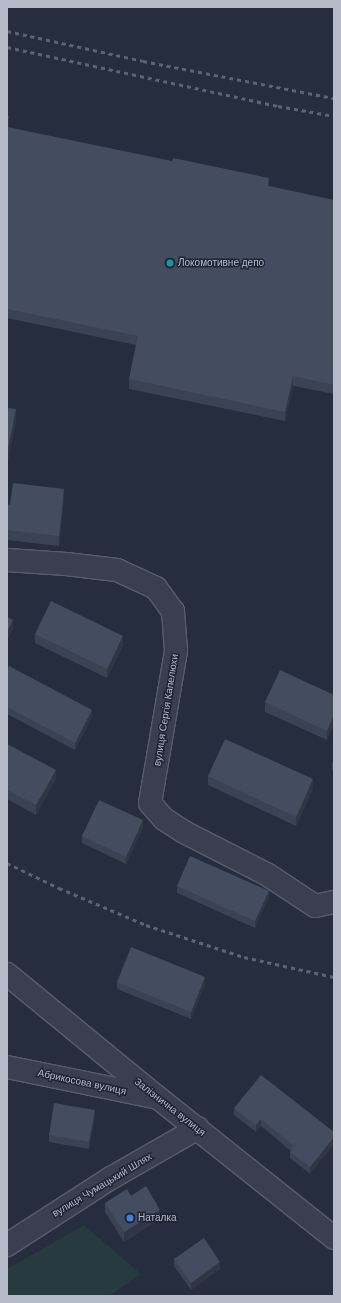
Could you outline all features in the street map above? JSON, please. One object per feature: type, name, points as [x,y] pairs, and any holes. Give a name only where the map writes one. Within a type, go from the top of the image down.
[{"type":"street","name":"вулиця Сергія Капелюхи","points":[[7,560],[66,564],[117,570],[156,588],[173,611],[176,651],[150,803],[164,819],[184,832],[268,875],[315,906],[334,902]]},
{"type":"street","name":"Залізнична вулиця","points":[[7,974],[157,1097],[198,1128],[334,1238]]},
{"type":"street","name":"Абрикосова вулиця","points":[[7,1067],[157,1097]]},
{"type":"street","name":"вулиця Чумацький Шлях","points":[[7,1245],[111,1178],[198,1128]]},
{"type":"green space","points":[[84,1225],[141,1274],[109,1296],[7,1296],[7,1269]]},
{"type":"building","name":"Локомотивне депо","points":[[7,127],[172,161],[173,158],[269,178],[268,186],[334,200],[334,385],[293,376],[285,412],[129,379],[138,336],[7,309]]},
{"type":"building","points":[[7,408],[16,409],[8,448],[7,448]]},
{"type":"building","points":[[13,483],[64,489],[59,536],[7,530],[7,504],[10,505]]},
{"type":"building","points":[[51,601],[123,636],[107,669],[35,634]]},
{"type":"building","points":[[7,617],[13,620],[7,632]]},
{"type":"building","points":[[9,666],[92,710],[75,743],[7,707],[7,671]]},
{"type":"building","points":[[280,670],[334,695],[334,715],[327,731],[265,702]]},
{"type":"building","points":[[225,739],[313,779],[296,817],[208,776]]},
{"type":"building","points":[[7,744],[56,770],[36,805],[7,790]]},
{"type":"building","points":[[99,800],[143,820],[126,857],[82,836]]},
{"type":"building","points":[[190,856],[269,891],[255,921],[177,886]]},
{"type":"building","points":[[131,947],[205,977],[191,1012],[117,982]]},
{"type":"building","points":[[261,1075],[334,1132],[334,1137],[310,1167],[290,1152],[294,1146],[261,1119],[256,1125],[234,1108]]},
{"type":"building","points":[[54,1103],[95,1110],[89,1142],[49,1135]]},
{"type":"building","points":[[146,1186],[160,1210],[124,1232],[105,1203],[127,1189],[131,1196]]},
{"type":"building","points":[[204,1238],[220,1262],[191,1283],[174,1259]]},
{"type":"railway","points":[[7,31],[143,61],[334,98]]},
{"type":"railway","points":[[7,47],[278,106],[334,116]]},
{"type":"railway","points":[[7,863],[59,888],[146,925],[244,957],[334,977]]},
{"type":"place","name":"Локомотивне депо","points":[[170,263]]},
{"type":"place","name":"Наталка","points":[[130,1218]]}]
